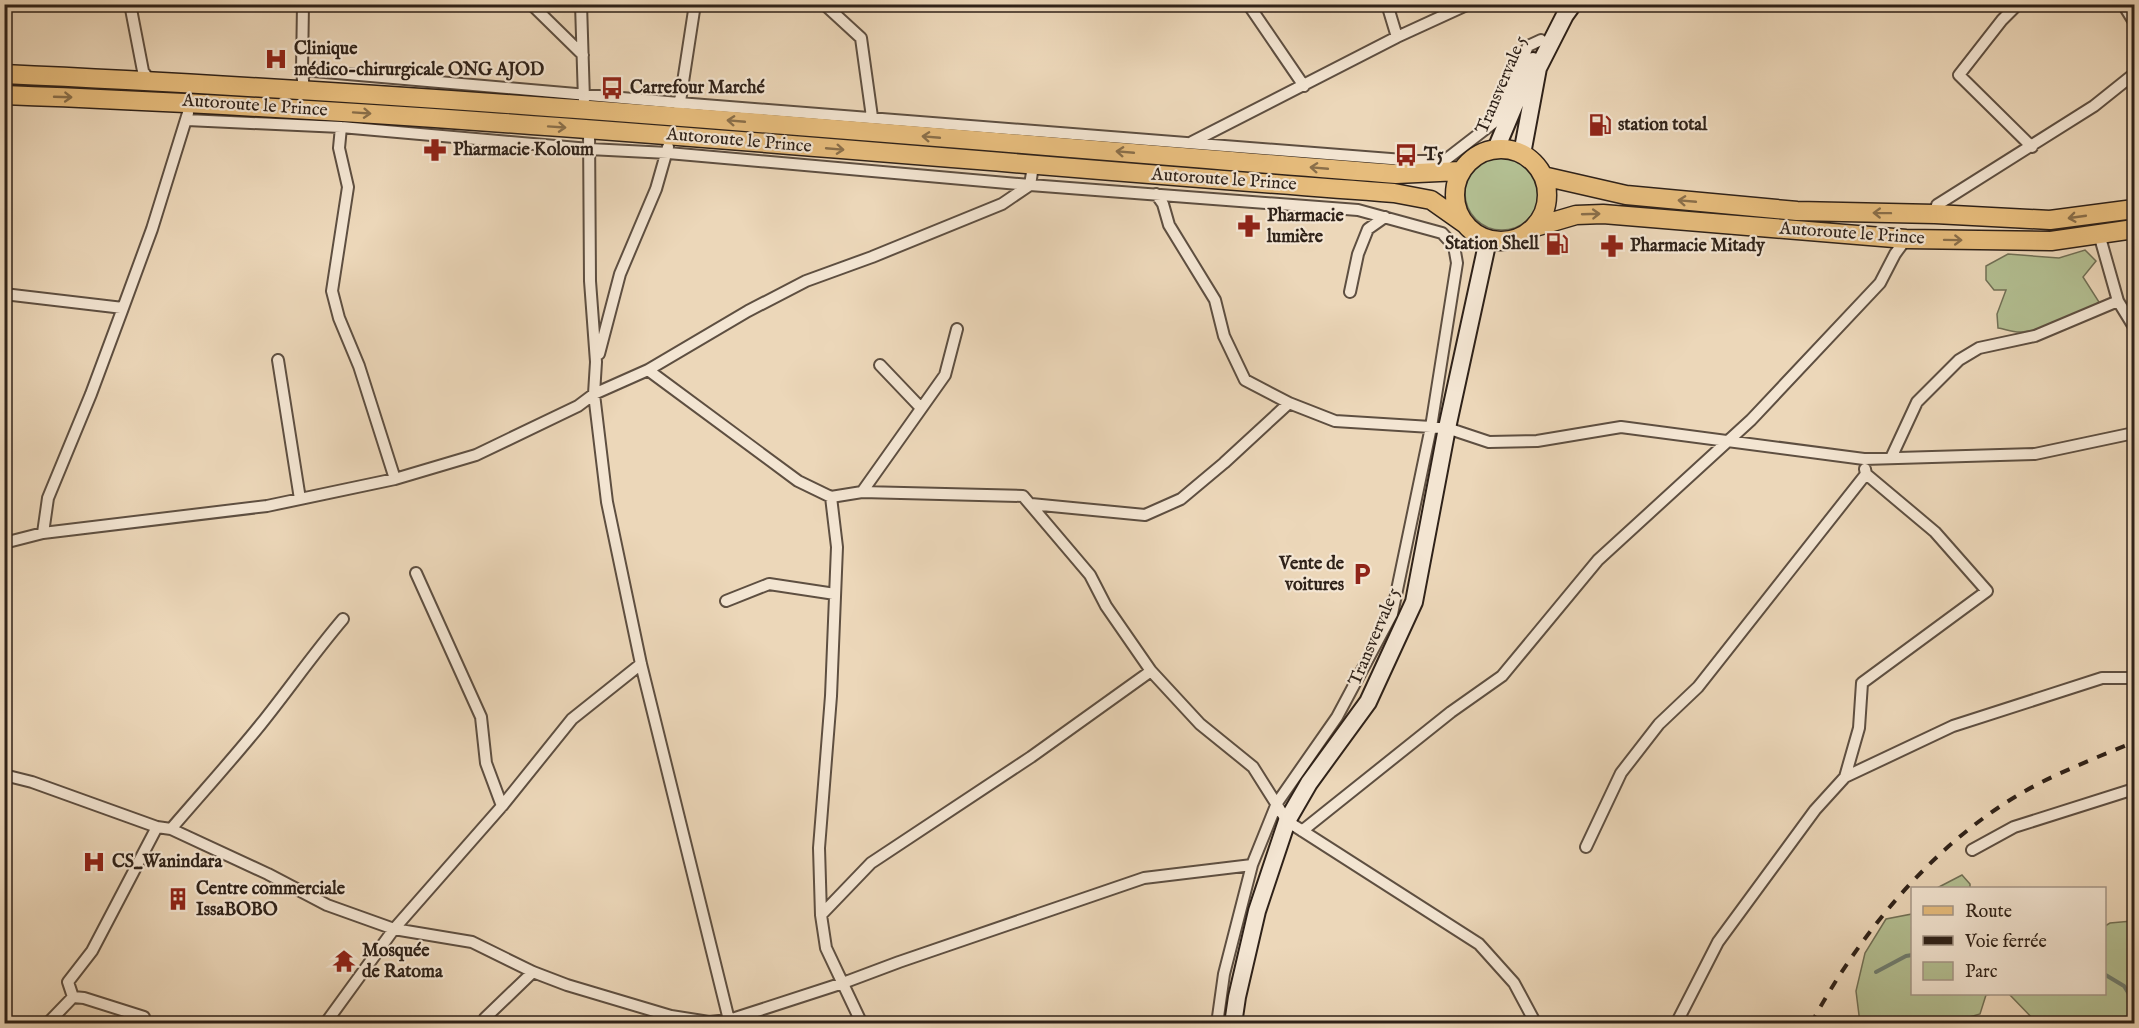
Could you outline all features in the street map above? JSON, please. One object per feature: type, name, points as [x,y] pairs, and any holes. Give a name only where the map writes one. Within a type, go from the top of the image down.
[{"type":"main road","name":"Transvervale 5","points":[[1496,149],[1541,40],[1562,4]]},
{"type":"main road","name":"Transvervale 5","points":[[1522,154],[1538,68],[1565,15],[1574,4]]},
{"type":"main road","name":"Autoroute le Prince","points":[[4,74],[304,91],[584,102],[1363,164],[1396,174],[1461,171]]},
{"type":"main road","name":"Autoroute le Prince","points":[[4,94],[190,101],[589,129],[669,144],[1034,165],[1394,193],[1431,200],[1465,224]]},
{"type":"main road","points":[[1496,149],[1522,154],[1543,176],[1546,203],[1542,216],[1535,227],[1525,235],[1513,240],[1500,242],[1475,234],[1458,212],[1455,198],[1456,184],[1461,171],[1476,156],[1496,149]]},
{"type":"main road","name":"Autoroute le Prince","points":[[1543,176],[1626,195],[1797,211],[1935,214],[2050,220],[2134,209]]},
{"type":"main road","name":"Autoroute le Prince","points":[[1535,227],[1576,215],[1603,214],[1906,239],[2051,241],[2134,229]]},
{"type":"main road","name":"Transvervale 5","points":[[1233,1023],[1257,911],[1287,822],[1309,783],[1368,702],[1414,602],[1439,428],[1488,240]]},
{"type":"street","points":[[130,4],[143,70],[150,81]]},
{"type":"street","points":[[303,4],[304,91]]},
{"type":"street","points":[[531,4],[583,55]]},
{"type":"street","points":[[302,70],[584,102],[581,4]]},
{"type":"street","points":[[695,4],[679,110],[872,117],[1192,142],[1363,164],[1444,161],[1497,120],[1528,46],[1541,40]]},
{"type":"street","points":[[824,4],[861,38],[872,117]]},
{"type":"street","points":[[1248,4],[1304,86]]},
{"type":"street","points":[[1387,4],[1397,38]]},
{"type":"street","points":[[1192,142],[1469,4]]},
{"type":"street","points":[[2018,4],[2002,20],[1959,75],[2032,147]]},
{"type":"street","points":[[2123,4],[2134,22]]},
{"type":"street","points":[[1935,214],[1937,205],[2094,106],[2134,74]]},
{"type":"street","points":[[43,533],[48,498],[91,394],[152,229],[187,120],[190,101]]},
{"type":"street","points":[[187,120],[341,127],[589,149],[669,144],[1030,185],[1358,210],[1442,233],[1454,246],[1457,263],[1439,428],[1392,614],[1337,717],[1277,803],[1252,865],[1224,974],[1217,1023]]},
{"type":"street","points":[[341,127],[339,148],[348,188],[332,291],[339,318],[359,366],[395,479]]},
{"type":"street","points":[[589,129],[590,281],[596,362],[594,393],[608,502],[641,664],[730,1022]]},
{"type":"street","points":[[596,362],[620,274],[656,189],[669,144]]},
{"type":"street","points":[[8,540],[43,533],[256,508],[395,479],[476,455],[578,406],[594,393],[648,370],[748,311],[806,281],[1002,204],[1030,185],[1034,165]]},
{"type":"street","points":[[1237,200],[1240,182]]},
{"type":"street","points":[[1156,194],[1163,204],[1169,225],[1215,300],[1224,336],[1245,380],[1289,403],[1335,421],[1439,428],[1489,442],[1537,441],[1621,427],[1864,459],[2035,454],[2134,433]]},
{"type":"street","points":[[1350,292],[1358,254],[1368,229],[1385,217]]},
{"type":"street","points":[[2099,234],[2118,302],[2134,327]]},
{"type":"street","points":[[1302,831],[1451,712],[1502,676],[1598,560],[1751,420],[1880,283],[1895,254],[1906,239]]},
{"type":"street","points":[[4,294],[123,308]]},
{"type":"street","points":[[1891,458],[1917,402],[1959,360],[1979,348],[2035,336],[2118,302]]},
{"type":"street","points":[[862,492],[945,375],[957,329]]},
{"type":"street","points":[[278,360],[300,499]]},
{"type":"street","points":[[880,365],[921,408]]},
{"type":"street","points":[[648,370],[798,481],[831,497],[862,492],[1023,496],[1090,575],[1106,606],[1151,671],[1200,724],[1253,767],[1287,822],[1479,944],[1514,983],[1536,1023]]},
{"type":"street","points":[[1031,504],[1145,514],[1181,499],[1289,403]]},
{"type":"street","points":[[1845,777],[1859,728],[1862,682],[1987,591],[1935,532],[1866,474],[1864,459]]},
{"type":"street","points":[[1586,847],[1620,772],[1659,724],[1698,687],[1866,474]]},
{"type":"street","points":[[831,497],[837,547],[831,696],[819,848],[821,915],[826,948],[862,1023]]},
{"type":"street","points":[[416,573],[481,717],[486,763],[502,806]]},
{"type":"street","points":[[726,601],[769,584],[835,594]]},
{"type":"street","points":[[171,829],[259,726],[314,652],[343,619]]},
{"type":"street","points":[[325,1023],[394,929],[502,806],[572,719],[641,664]]},
{"type":"street","points":[[821,915],[871,863],[1031,757],[1151,671]]},
{"type":"street","points":[[1676,1023],[1718,942],[1815,810],[1845,777],[1953,726],[2102,678],[2134,678]]},
{"type":"street","points":[[4,775],[32,782],[157,827],[171,829],[268,874],[327,905],[394,929],[472,942],[533,972],[667,1020],[730,1022],[1144,878],[1252,865]]},
{"type":"street","points":[[1972,850],[2014,827],[2134,789]]},
{"type":"street","points":[[73,997],[68,982],[92,951],[157,827]]},
{"type":"street","points":[[483,1023],[485,1018],[533,972]]},
{"type":"street","points":[[73,997],[84,998],[144,1017]]},
{"type":"street","points":[[47,1023],[73,997]]},
{"type":"green space","points":[[1502,156],[1523,162],[1533,172],[1539,193],[1533,214],[1523,224],[1502,230],[1481,224],[1471,214],[1465,193],[1471,172],[1481,162]]},
{"type":"green space","points":[[2085,250],[2096,261],[2083,277],[2099,302],[2062,322],[2042,328],[2019,332],[1998,328],[1997,314],[2006,290],[1994,290],[1986,280],[1986,266],[2008,254],[2059,258]]},
{"type":"green space","points":[[1962,875],[1970,884],[1970,887],[1939,887]]},
{"type":"green space","points":[[1911,914],[1911,995],[1986,995],[1980,1014],[1949,1023],[1860,1023],[1856,991],[1865,953],[1886,919]]},
{"type":"green space","points":[[2132,921],[2134,926],[2134,1023],[2037,1023],[2010,995],[2106,995],[2106,925]]},
{"type":"waterway","points":[[1876,972],[1911,955]]},
{"type":"waterway","points":[[2106,975],[2124,986],[2134,1002]]},
{"type":"railway","points":[[1811,1024],[1855,953],[1881,918],[1939,855],[1972,827],[2006,803],[2042,782],[2134,742]]},
{"type":"place","name":"Clinique médico-chirurgicale ONG AJOD","points":[[276,59]]},
{"type":"place","name":"Carrefour Marché","points":[[612,88]]},
{"type":"place","name":"station total","points":[[1600,125]]},
{"type":"place","name":"Pharmacie Koloum","points":[[435,150]]},
{"type":"place","name":"T5","points":[[1406,155]]},
{"type":"place","name":"Pharmacie lumière","points":[[1249,226]]},
{"type":"place","name":"Station Shell","points":[[1557,244]]},
{"type":"place","name":"Pharmacie Mitady","points":[[1612,246]]},
{"type":"place","name":"Vente de voitures","points":[[1362,574]]},
{"type":"place","name":"CS_Wanindara","points":[[94,862]]},
{"type":"place","name":"Centre commerciale IssaBOBO","points":[[178,899]]},
{"type":"place","name":"Mosquée de Ratoma","points":[[344,961]]}]
